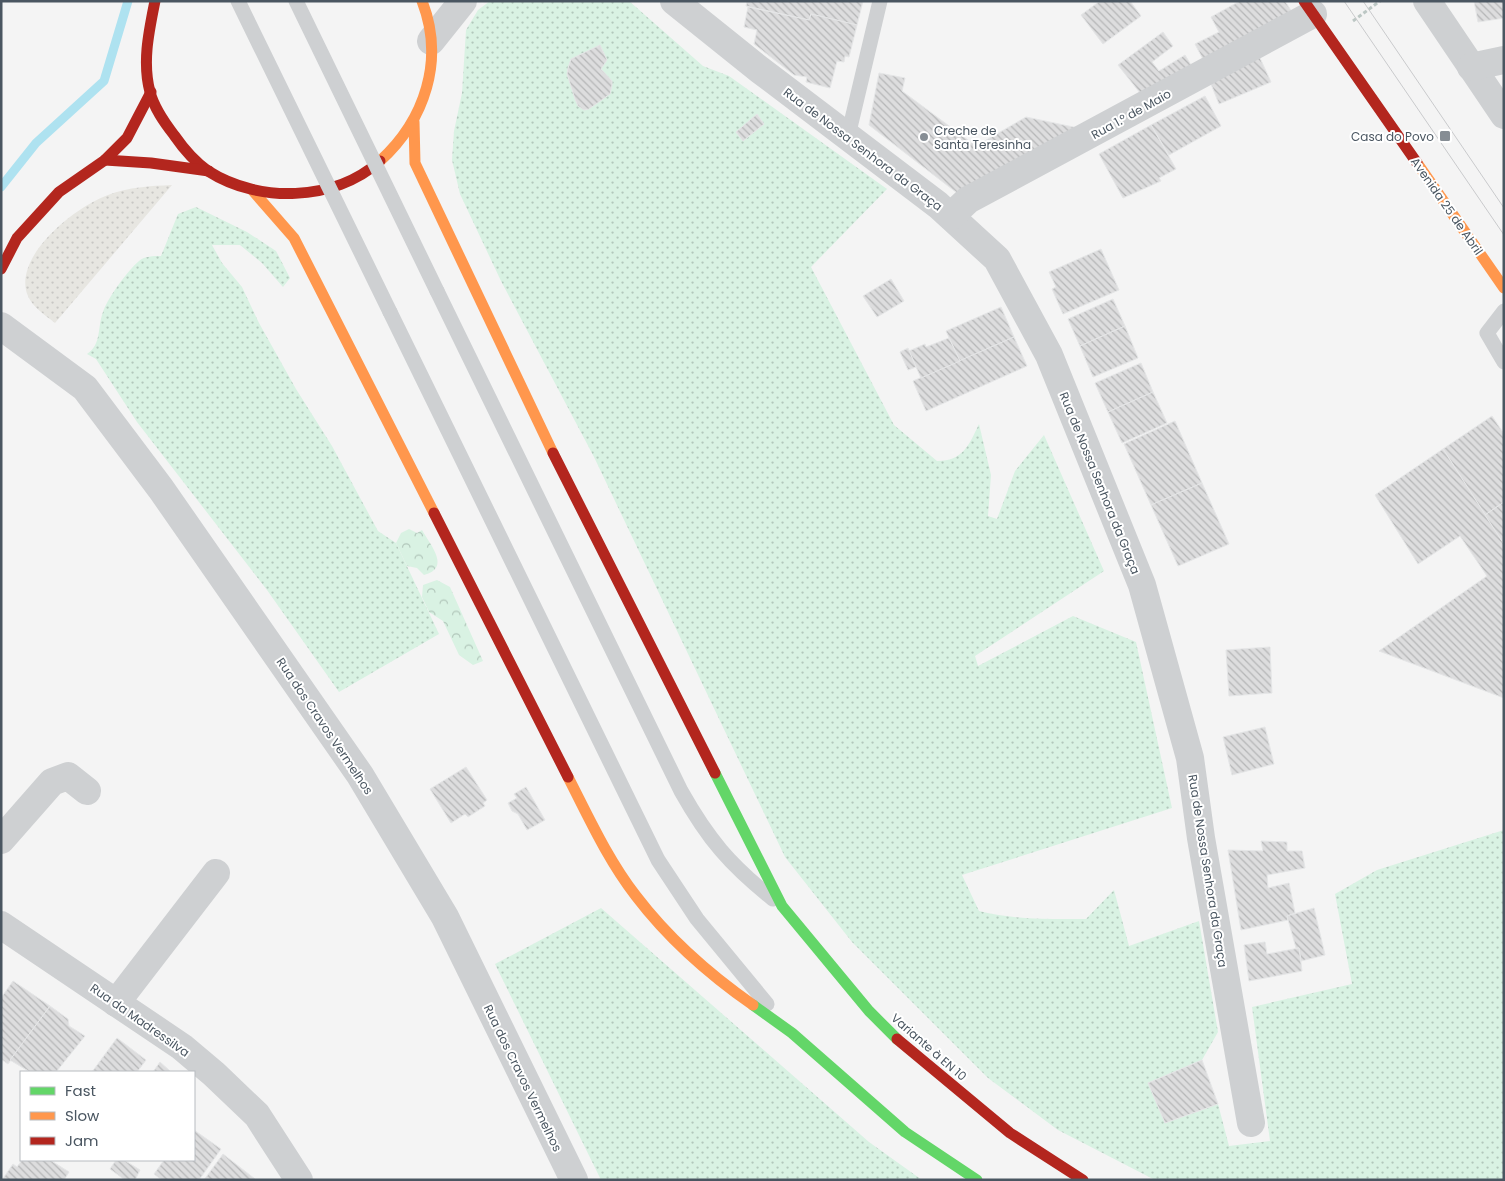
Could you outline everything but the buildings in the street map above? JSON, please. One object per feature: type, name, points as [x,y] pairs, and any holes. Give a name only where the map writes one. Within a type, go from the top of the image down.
[{"type":"main road","points":[[155,1],[145,44],[150,92],[172,137],[209,171]]},
{"type":"main road","points":[[105,160],[151,163],[209,171],[253,191],[300,195],[346,184],[385,159],[414,122],[429,83],[432,41],[422,1]]},
{"type":"main road","name":"Avenida 25 de Abril","points":[[1309,8],[1504,288]]},
{"type":"main road","points":[[1,269],[17,238],[59,192],[105,160],[126,138],[150,92]]},
{"type":"main road","name":"Variante à EN 10","points":[[414,122],[415,163],[517,380],[782,906],[869,1011],[898,1040],[1010,1133],[1083,1180]]},
{"type":"main road","points":[[253,191],[294,238],[605,849],[636,896],[672,937],[723,984],[792,1033],[904,1132],[977,1180]]},
{"type":"street","points":[[432,41],[463,1]]},
{"type":"street","name":"Rua de Nossa Senhora da Graça","points":[[674,1],[760,70],[951,216],[997,259],[1049,355],[1142,585],[1190,758],[1201,838],[1251,1123]]},
{"type":"street","points":[[1427,1],[1504,115]]},
{"type":"street","name":"Rua 1.º de Maio","points":[[951,216],[968,200],[1309,8]]},
{"type":"street","points":[[1471,67],[1504,60]]},
{"type":"street","name":"Rua dos Cravos Vermelhos","points":[[1,326],[85,388],[161,489],[360,775],[445,918],[574,1180]]},
{"type":"street","points":[[1,840],[52,782],[68,776],[87,791]]},
{"type":"street","points":[[116,1002],[216,873]]},
{"type":"street","name":"Rua da Madressilva","points":[[1,925],[182,1047],[257,1115],[299,1180]]},
{"type":"lane","points":[[238,1],[658,860],[697,919],[792,1033]]},
{"type":"lane","points":[[296,1],[677,782],[699,823],[719,851],[741,874],[782,906]]},
{"type":"lane","points":[[848,136],[880,1]]},
{"type":"lane","points":[[1504,311],[1487,333],[1504,362]]},
{"type":"path","points":[[1348,24],[1380,1]]},
{"type":"green space","points":[[490,1],[629,1],[703,66],[729,76],[887,189],[811,267],[894,425],[937,461],[959,455],[972,439],[979,424],[991,475],[988,516],[997,519],[1015,471],[1044,435],[1104,571],[975,656],[978,666],[1073,616],[1136,642],[1172,808],[962,875],[979,911],[1019,917],[1086,919],[1114,890],[1129,946],[1199,921],[1218,1032],[1202,1060],[1148,1083],[1165,1123],[1218,1104],[1229,1146],[1270,1141],[1252,1007],[1352,984],[1335,894],[1377,870],[1504,830],[1504,1180],[1155,1180],[1058,1130],[988,1078],[852,942],[785,857],[594,457],[501,281],[460,194],[452,160],[454,131],[462,93],[466,30],[478,10]]},
{"type":"green space","points":[[196,207],[247,232],[276,251],[290,278],[283,287],[262,263],[240,245],[212,245],[222,263],[242,287],[259,323],[296,389],[332,446],[378,531],[396,543],[439,634],[339,692],[267,590],[137,422],[96,359],[87,354],[92,350],[97,341],[103,312],[118,285],[141,259],[161,256],[178,214]]},
{"type":"green space","points":[[409,529],[417,533],[422,530],[434,549],[438,562],[432,572],[424,575],[417,568],[407,566],[396,543],[401,533]]},
{"type":"green space","points":[[437,580],[450,587],[483,661],[473,665],[459,655],[443,621],[429,612],[422,597],[423,585]]},
{"type":"green space","points":[[601,908],[869,1142],[922,1180],[601,1180],[495,964]]},
{"type":"sand","points":[[172,185],[55,323],[34,305],[26,290],[26,275],[31,261],[40,246],[52,232],[81,209],[108,195],[140,187]]},
{"type":"waterway","points":[[1,187],[36,143],[104,81],[128,1]]},
{"type":"tram line","points":[[1344,1],[1504,235]]},
{"type":"tram line","points":[[1363,1],[1504,208]]},
{"type":"traffic: fast","points":[[715,773],[782,906],[869,1011],[897,1039]]},
{"type":"traffic: fast","points":[[753,1005],[792,1033],[905,1132],[977,1180]]},
{"type":"traffic: slow","points":[[380,161],[396,145],[409,127],[419,108],[426,88],[431,67],[431,45],[429,23],[422,1]]},
{"type":"traffic: slow","points":[[414,122],[415,163],[553,453]]},
{"type":"traffic: slow","points":[[1417,163],[1504,288]]},
{"type":"traffic: slow","points":[[253,191],[294,238],[434,513]]},
{"type":"traffic: slow","points":[[568,777],[608,853],[648,912],[690,955],[753,1005]]},
{"type":"traffic: jam","points":[[155,1],[146,58],[152,98],[163,120],[181,145],[208,171],[250,189],[272,193],[296,193],[319,191],[341,184],[361,175],[380,161]]},
{"type":"traffic: jam","points":[[1304,1],[1417,163]]},
{"type":"traffic: jam","points":[[1,269],[17,238],[59,192],[105,160],[127,138],[151,92]]},
{"type":"traffic: jam","points":[[105,160],[151,163],[209,171]]},
{"type":"traffic: jam","points":[[553,453],[715,773]]},
{"type":"traffic: jam","points":[[434,513],[568,777]]},
{"type":"traffic: jam","points":[[897,1039],[1010,1133],[1083,1180]]},
{"type":"place","name":"Casa do Povo","points":[[1445,136]]},
{"type":"place","name":"Creche de Santa Teresinha","points":[[924,137]]}]
